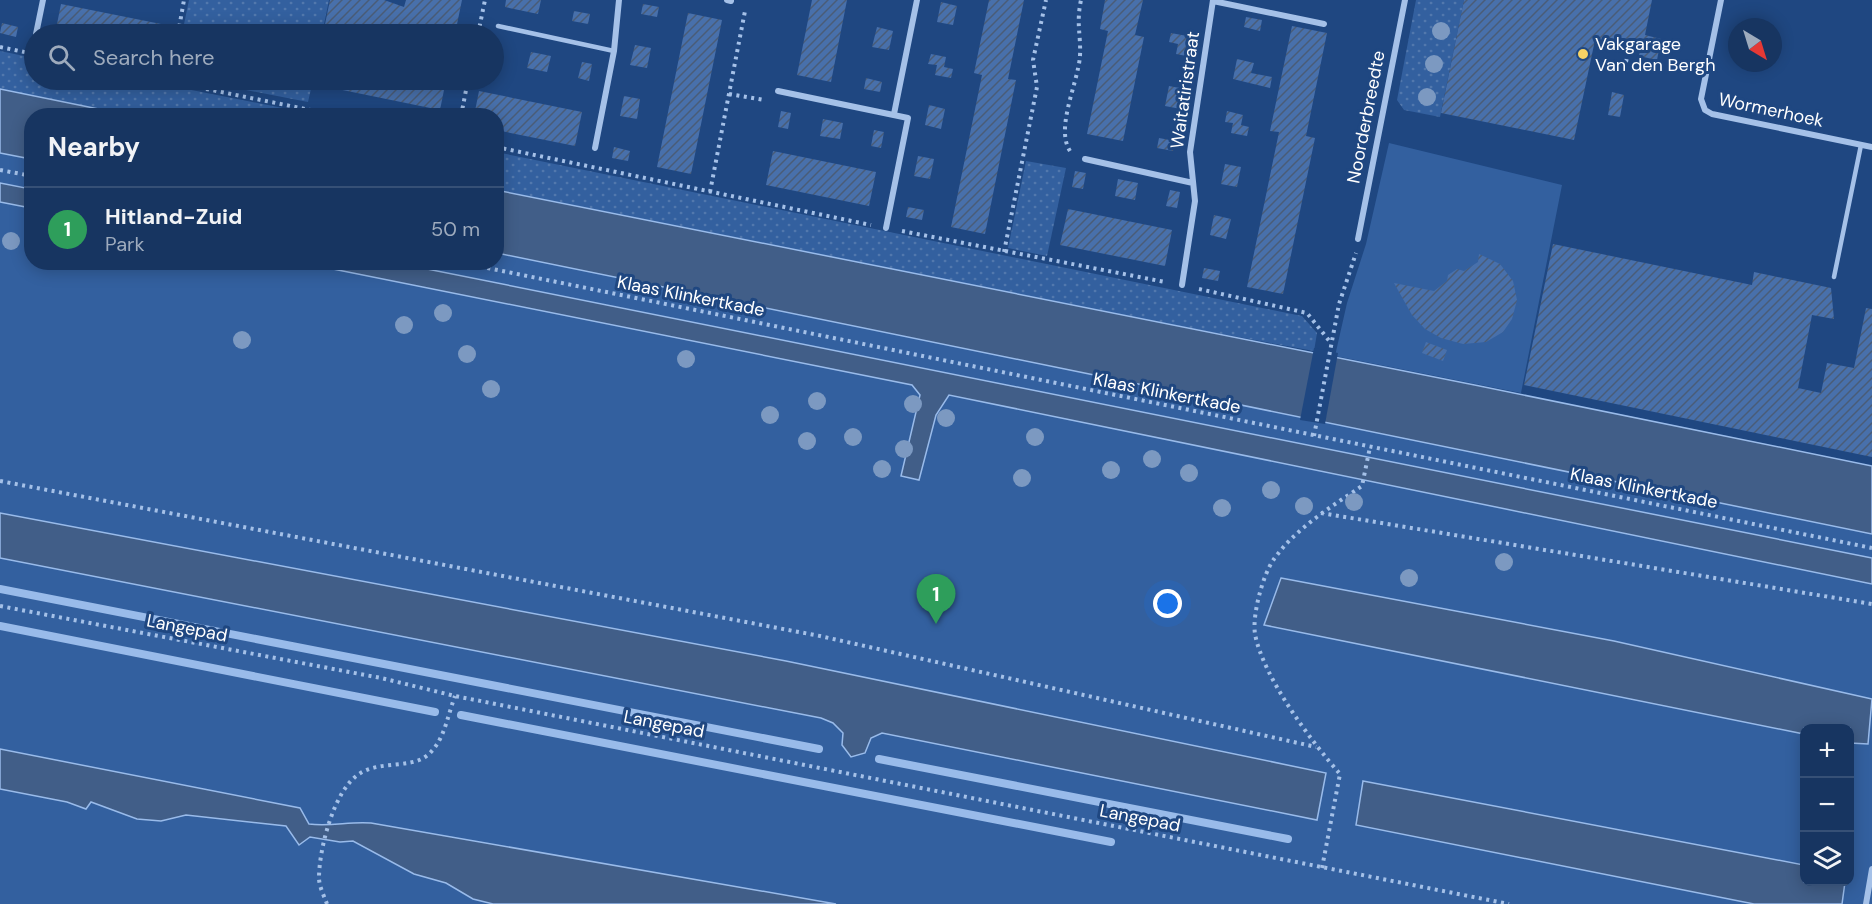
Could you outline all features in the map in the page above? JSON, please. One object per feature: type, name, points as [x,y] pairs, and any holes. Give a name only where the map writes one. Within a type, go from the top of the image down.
[{"type":"street","points":[[38,24],[43,0]]},
{"type":"street","points":[[595,148],[614,51],[618,0]]},
{"type":"street","points":[[894,114],[917,0]]},
{"type":"street","name":"Noorderbreedte","points":[[1358,239],[1405,0]]},
{"type":"street","name":"Wormerhoek","points":[[1721,0],[1701,99],[1705,110],[1712,114],[1872,147]]},
{"type":"street","name":"Waitatiristraat","points":[[1182,285],[1196,201],[1190,152],[1213,1],[1324,24]]},
{"type":"street","points":[[778,91],[908,118],[886,228]]},
{"type":"street","points":[[1085,159],[1193,183]]},
{"type":"street","points":[[1866,904],[1872,869]]},
{"type":"lane","points":[[504,27],[614,51]]},
{"type":"lane","points":[[1833,277],[1861,145]]},
{"type":"path","points":[[180,24],[184,0]]},
{"type":"path","points":[[710,192],[746,4],[729,0]]},
{"type":"path","points":[[1004,252],[1037,87],[1033,60],[1046,0]]},
{"type":"path","points":[[1081,0],[1077,21],[1080,56],[1064,137],[1069,151],[1085,159]]},
{"type":"path","points":[[1626,62],[1629,46]]},
{"type":"path","points":[[0,47],[24,52]]},
{"type":"path","points":[[216,90],[302,108]]},
{"type":"path","points":[[463,108],[466,90]]},
{"type":"path","points":[[729,94],[776,102],[778,91]]},
{"type":"path","points":[[504,149],[1004,252],[1182,285],[1307,313],[1331,343]]},
{"type":"path","points":[[0,170],[24,174]]},
{"type":"path","points":[[1315,434],[1331,343],[1358,239]]},
{"type":"path","name":"Klaas Klinkertkade","points":[[498,270],[1872,548]]},
{"type":"path","points":[[1322,868],[1340,774],[1316,747],[1267,668],[1255,634],[1254,616],[1273,560],[1322,513],[1362,486],[1370,447]]},
{"type":"path","points":[[0,482],[820,636],[1316,747]]},
{"type":"path","points":[[1322,513],[1872,604]]},
{"type":"path","name":"Langepad","points":[[0,606],[381,678],[454,696],[1509,904]]},
{"type":"path","points":[[327,904],[319,879],[330,820],[342,791],[358,774],[378,765],[423,758],[438,745],[454,696]]},
{"type":"shaded area","points":[[189,0],[329,0],[324,24],[184,24]]},
{"type":"shaded area","points":[[1416,0],[1464,0],[1440,117],[1404,110],[1397,100]]},
{"type":"shaded area","points":[[0,51],[24,56],[24,90],[192,90],[283,108],[94,108],[0,89]]},
{"type":"shaded area","points":[[0,89],[94,108],[24,108],[24,158],[0,153]]},
{"type":"shaded area","points":[[246,90],[311,90],[308,102]]},
{"type":"shaded area","points":[[0,134],[24,139],[24,270],[504,270],[504,239],[1872,519],[1872,904],[0,904]]},
{"type":"shaded area","points":[[1389,143],[1562,185],[1521,393],[1335,356],[1347,303],[1366,244]]},
{"type":"shaded area","points":[[504,154],[1302,316],[1317,333],[1314,351],[1048,302],[504,191]]},
{"type":"shaded area","points":[[1026,161],[1066,168],[1047,256],[1008,248]]},
{"type":"shaded area","points":[[0,183],[24,188],[24,207],[0,202]]},
{"type":"shaded area","points":[[504,192],[1872,466],[1872,534],[504,254]]},
{"type":"shaded area","points":[[338,270],[432,270],[1872,558],[1872,584],[949,395],[936,415],[919,480],[901,476],[920,395],[912,385]]},
{"type":"shaded area","points":[[0,513],[786,661],[1326,773],[1317,820],[882,733],[871,738],[865,753],[851,757],[842,745],[843,733],[833,723],[821,718],[0,558]]},
{"type":"shaded area","points":[[1281,578],[1614,641],[1872,699],[1868,744],[1854,743],[1854,724],[1800,724],[1800,733],[1264,625]]},
{"type":"shaded area","points":[[0,749],[300,808],[309,824],[371,823],[836,904],[493,904],[473,899],[446,883],[414,874],[353,841],[340,842],[310,837],[299,845],[286,826],[186,815],[161,821],[137,819],[91,802],[86,809],[67,802],[0,789]]},
{"type":"shaded area","points":[[1363,781],[1800,864],[1800,886],[1844,886],[1842,904],[1754,904],[1356,825]]},
{"type":"pier","points":[[1314,348],[1338,353],[1325,424],[1300,420]]},
{"type":"building","points":[[330,0],[384,0],[404,7],[406,0],[462,0],[457,24],[325,24]]},
{"type":"building","points":[[506,0],[541,0],[538,14],[505,7]]},
{"type":"building","points":[[812,0],[847,0],[831,82],[797,75]]},
{"type":"building","points":[[989,0],[1024,0],[1008,79],[1016,80],[985,234],[951,227],[982,75],[974,73]]},
{"type":"building","points":[[1105,0],[1143,0],[1135,35],[1144,37],[1123,141],[1087,134],[1108,31],[1100,29]]},
{"type":"building","points":[[1464,0],[1652,0],[1645,35],[1661,39],[1657,60],[1639,56],[1640,49],[1595,40],[1574,140],[1441,113]]},
{"type":"building","points":[[941,2],[957,6],[953,25],[937,22]]},
{"type":"building","points":[[61,4],[161,24],[57,24]]},
{"type":"building","points":[[643,4],[659,7],[657,17],[641,14]]},
{"type":"building","points":[[574,11],[590,14],[588,24],[572,21]]},
{"type":"building","points":[[688,13],[722,20],[691,174],[657,167]]},
{"type":"building","points":[[1246,17],[1262,20],[1260,31],[1244,27]]},
{"type":"building","points":[[2,23],[18,27],[16,37],[0,33]]},
{"type":"building","points":[[1292,26],[1327,33],[1306,136],[1315,138],[1283,294],[1247,287],[1279,132],[1270,131]]},
{"type":"building","points":[[877,27],[893,31],[889,50],[872,47]]},
{"type":"building","points":[[1171,33],[1187,36],[1186,45],[1194,47],[1192,57],[1176,54],[1178,44],[1169,42]]},
{"type":"building","points":[[635,45],[651,48],[647,68],[630,65]]},
{"type":"building","points":[[531,52],[551,56],[547,72],[527,68]]},
{"type":"building","points":[[931,54],[946,57],[944,67],[953,69],[951,78],[935,75],[937,65],[928,64]]},
{"type":"building","points":[[1237,59],[1254,63],[1251,73],[1272,77],[1270,88],[1233,79]]},
{"type":"building","points":[[582,62],[592,64],[589,81],[578,78]]},
{"type":"building","points":[[866,78],[882,82],[880,92],[864,89]]},
{"type":"building","points":[[1169,86],[1185,89],[1181,109],[1165,106]]},
{"type":"building","points":[[342,90],[444,90],[440,108],[430,108]]},
{"type":"building","points":[[479,91],[582,112],[575,146],[504,132],[504,108],[476,108]]},
{"type":"building","points":[[1612,92],[1624,95],[1620,117],[1608,115]]},
{"type":"building","points":[[624,96],[640,99],[637,119],[620,116]]},
{"type":"building","points":[[929,105],[945,109],[941,129],[925,125]]},
{"type":"building","points":[[781,111],[791,113],[788,129],[778,127]]},
{"type":"building","points":[[1227,111],[1243,115],[1241,125],[1249,127],[1247,136],[1231,133],[1233,123],[1225,122]]},
{"type":"building","points":[[823,119],[843,123],[840,139],[820,136]]},
{"type":"building","points":[[874,130],[884,132],[881,148],[871,146]]},
{"type":"building","points":[[1159,138],[1175,141],[1173,151],[1157,148]]},
{"type":"building","points":[[614,147],[630,151],[628,161],[612,158]]},
{"type":"building","points":[[773,151],[876,172],[869,206],[766,185]]},
{"type":"building","points":[[918,156],[934,159],[930,179],[914,176]]},
{"type":"building","points":[[1225,164],[1241,167],[1237,187],[1221,184]]},
{"type":"building","points":[[1075,171],[1086,173],[1083,189],[1072,187]]},
{"type":"building","points":[[1118,179],[1138,183],[1135,200],[1115,196]]},
{"type":"building","points":[[1170,190],[1180,192],[1177,208],[1166,206]]},
{"type":"building","points":[[908,207],[924,210],[922,220],[906,217]]},
{"type":"building","points":[[1068,209],[1172,230],[1165,266],[1060,245]]},
{"type":"building","points":[[1214,215],[1231,219],[1226,239],[1210,235]]},
{"type":"building","points":[[1553,244],[1752,285],[1754,272],[1831,288],[1834,319],[1812,315],[1798,388],[1821,393],[1827,363],[1854,368],[1866,308],[1872,309],[1872,457],[1524,385]]},
{"type":"building","points":[[1479,254],[1500,264],[1513,281],[1517,300],[1512,319],[1503,332],[1486,342],[1463,344],[1441,338],[1425,329],[1412,315],[1394,283],[1434,291],[1447,281],[1448,275],[1457,269],[1464,271],[1478,262]]},
{"type":"building","points":[[1204,268],[1220,271],[1218,281],[1202,278]]},
{"type":"building","points":[[1426,342],[1447,350],[1443,361],[1422,353]]},
{"type":"waterway","points":[[0,589],[819,749]]},
{"type":"waterway","points":[[0,626],[435,712]]},
{"type":"waterway","points":[[461,715],[1111,842]]},
{"type":"waterway","points":[[879,759],[1288,839]]},
{"type":"place","name":"Vakgarage Van den Bergh","points":[[1583,54]]},
{"type":"place","name":"Hitland-Zuid","points":[[936,624]]}]
